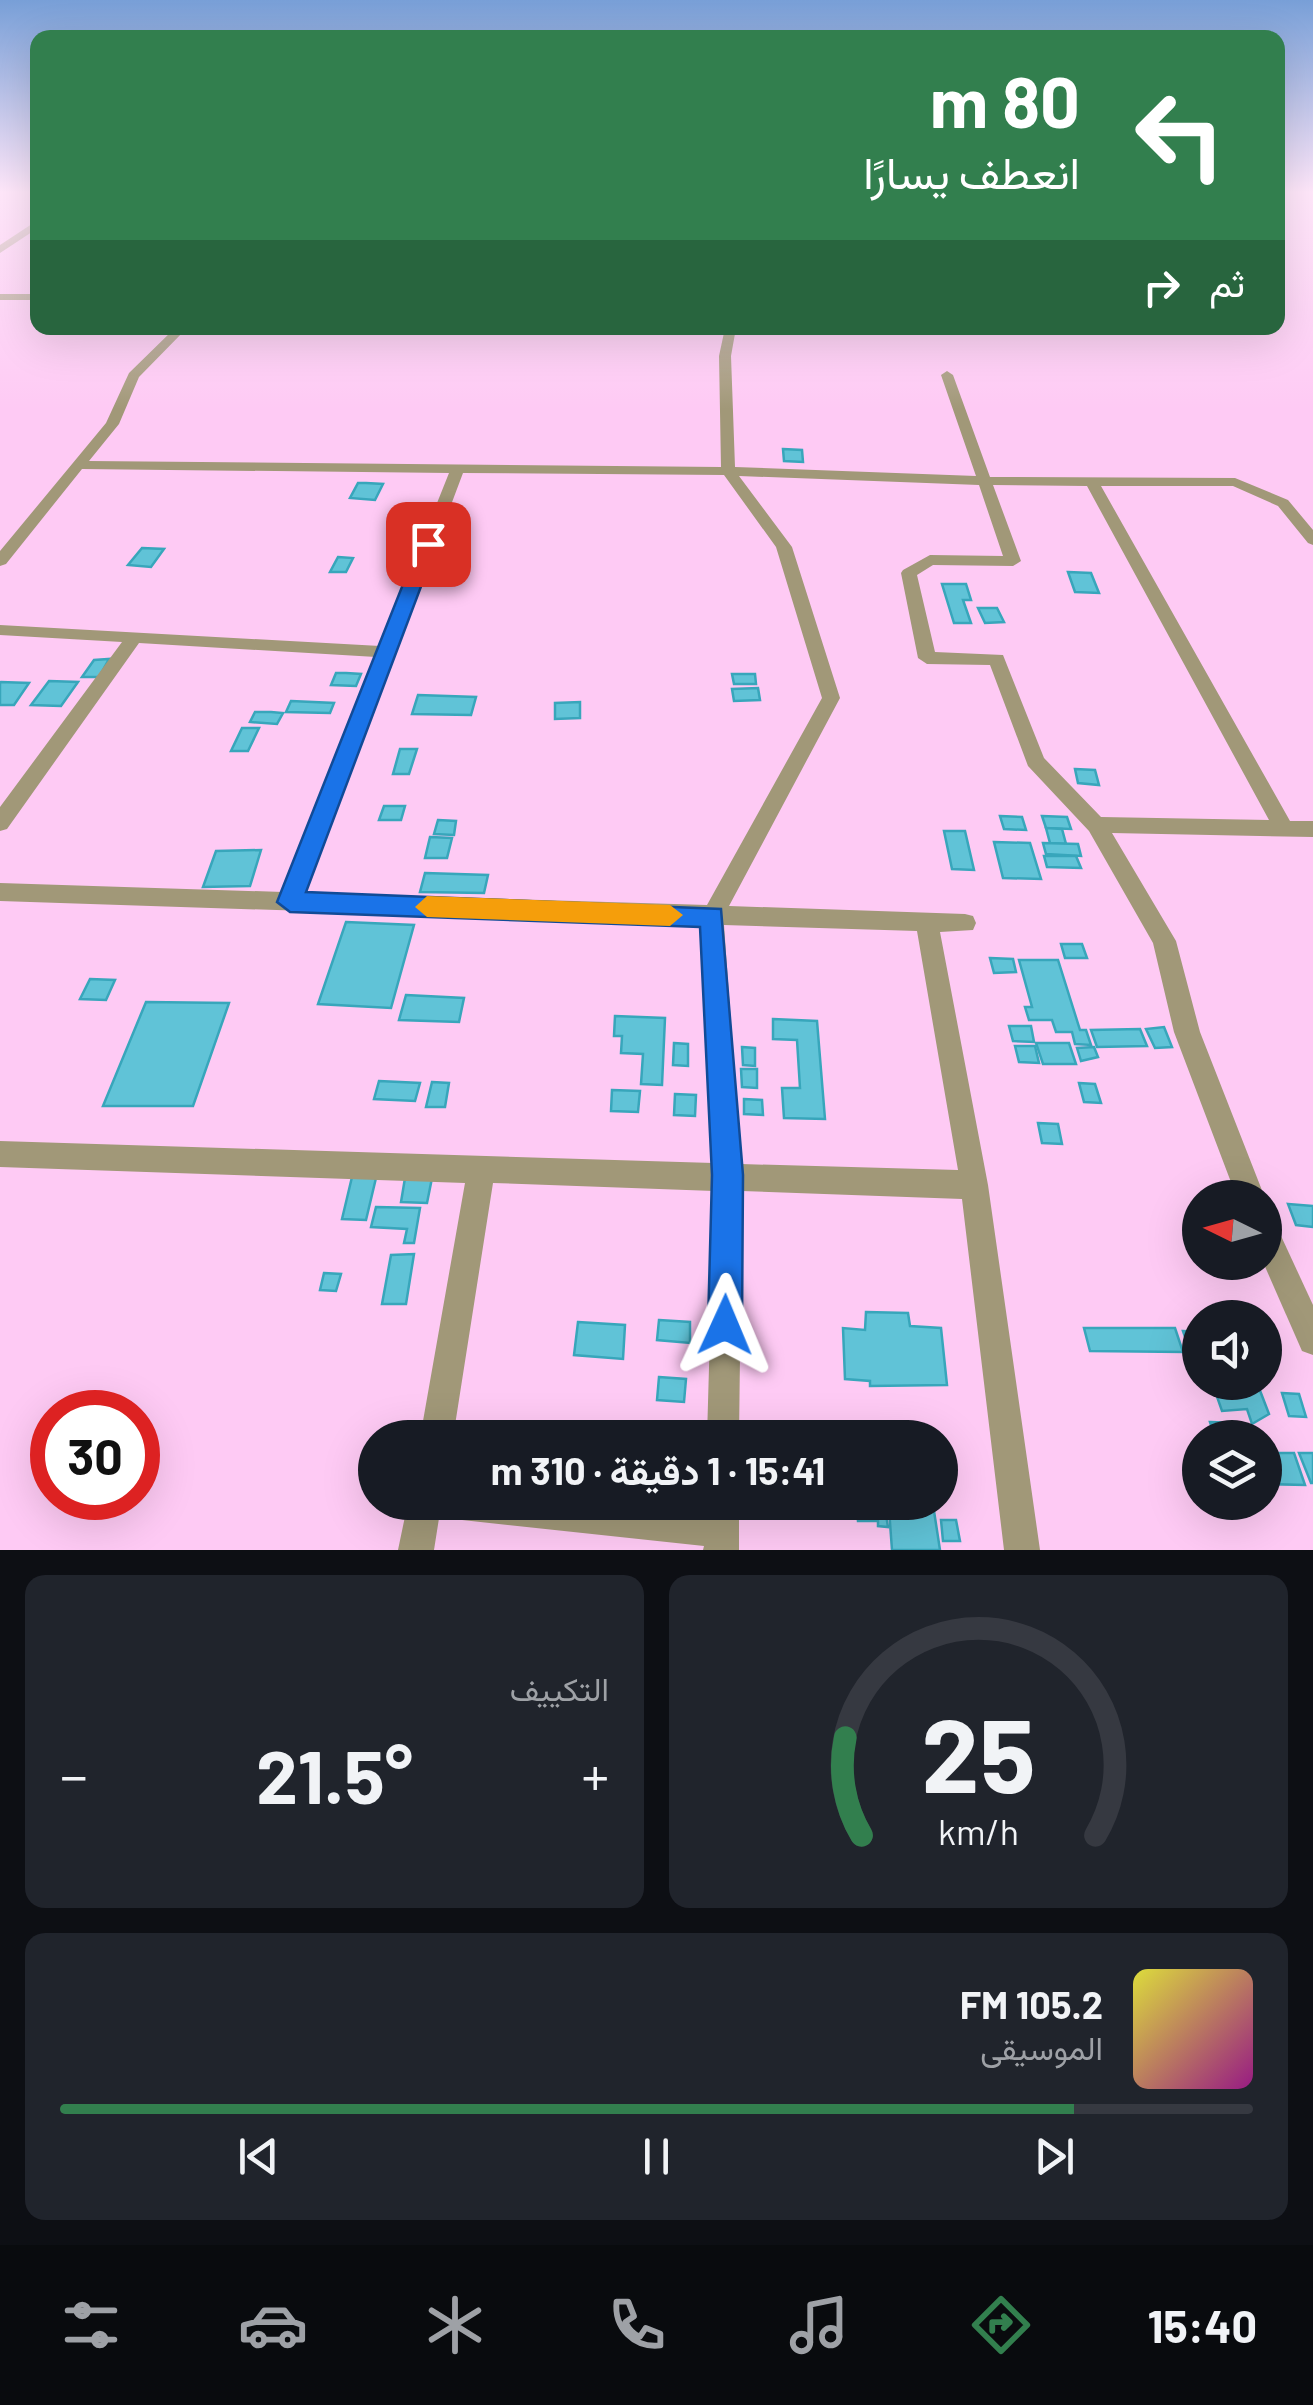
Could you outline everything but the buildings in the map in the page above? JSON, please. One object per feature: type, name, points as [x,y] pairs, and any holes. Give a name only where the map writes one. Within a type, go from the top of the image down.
[{"type":"street","points":[[0,297],[30,296]]},
{"type":"street","points":[[0,560],[112,424],[133,376],[173,335]]},
{"type":"street","points":[[723,1420],[728,1175],[712,916],[832,698],[784,547],[728,471],[725,356],[730,335]]},
{"type":"street","points":[[947,375],[1013,561],[930,560],[909,573],[927,658],[997,659],[1035,761],[1096,825],[1164,941],[1187,1032],[1244,1180]]},
{"type":"street","points":[[78,465],[456,472],[728,471],[984,481],[1235,482],[1284,503],[1312,534]]},
{"type":"street","points":[[290,902],[456,472]]},
{"type":"street","points":[[1092,482],[1284,829]]},
{"type":"street","points":[[0,630],[386,652]]},
{"type":"street","points":[[0,823],[135,636]]},
{"type":"street","points":[[1096,825],[1313,829]]},
{"type":"street","points":[[0,892],[965,923]]},
{"type":"street","points":[[927,923],[974,1185],[1022,1550]]},
{"type":"street","points":[[0,1154],[974,1185]]},
{"type":"street","points":[[439,1420],[482,1167]]},
{"type":"street","points":[[1282,1271],[1313,1340]]},
{"type":"street","points":[[416,1550],[421,1520]]},
{"type":"street","points":[[639,1520],[721,1528]]},
{"type":"slow traffic","points":[[427,907],[670,915]]},
{"type":"route","points":[[428,544],[290,902],[712,916],[728,1175],[725,1325]]}]
